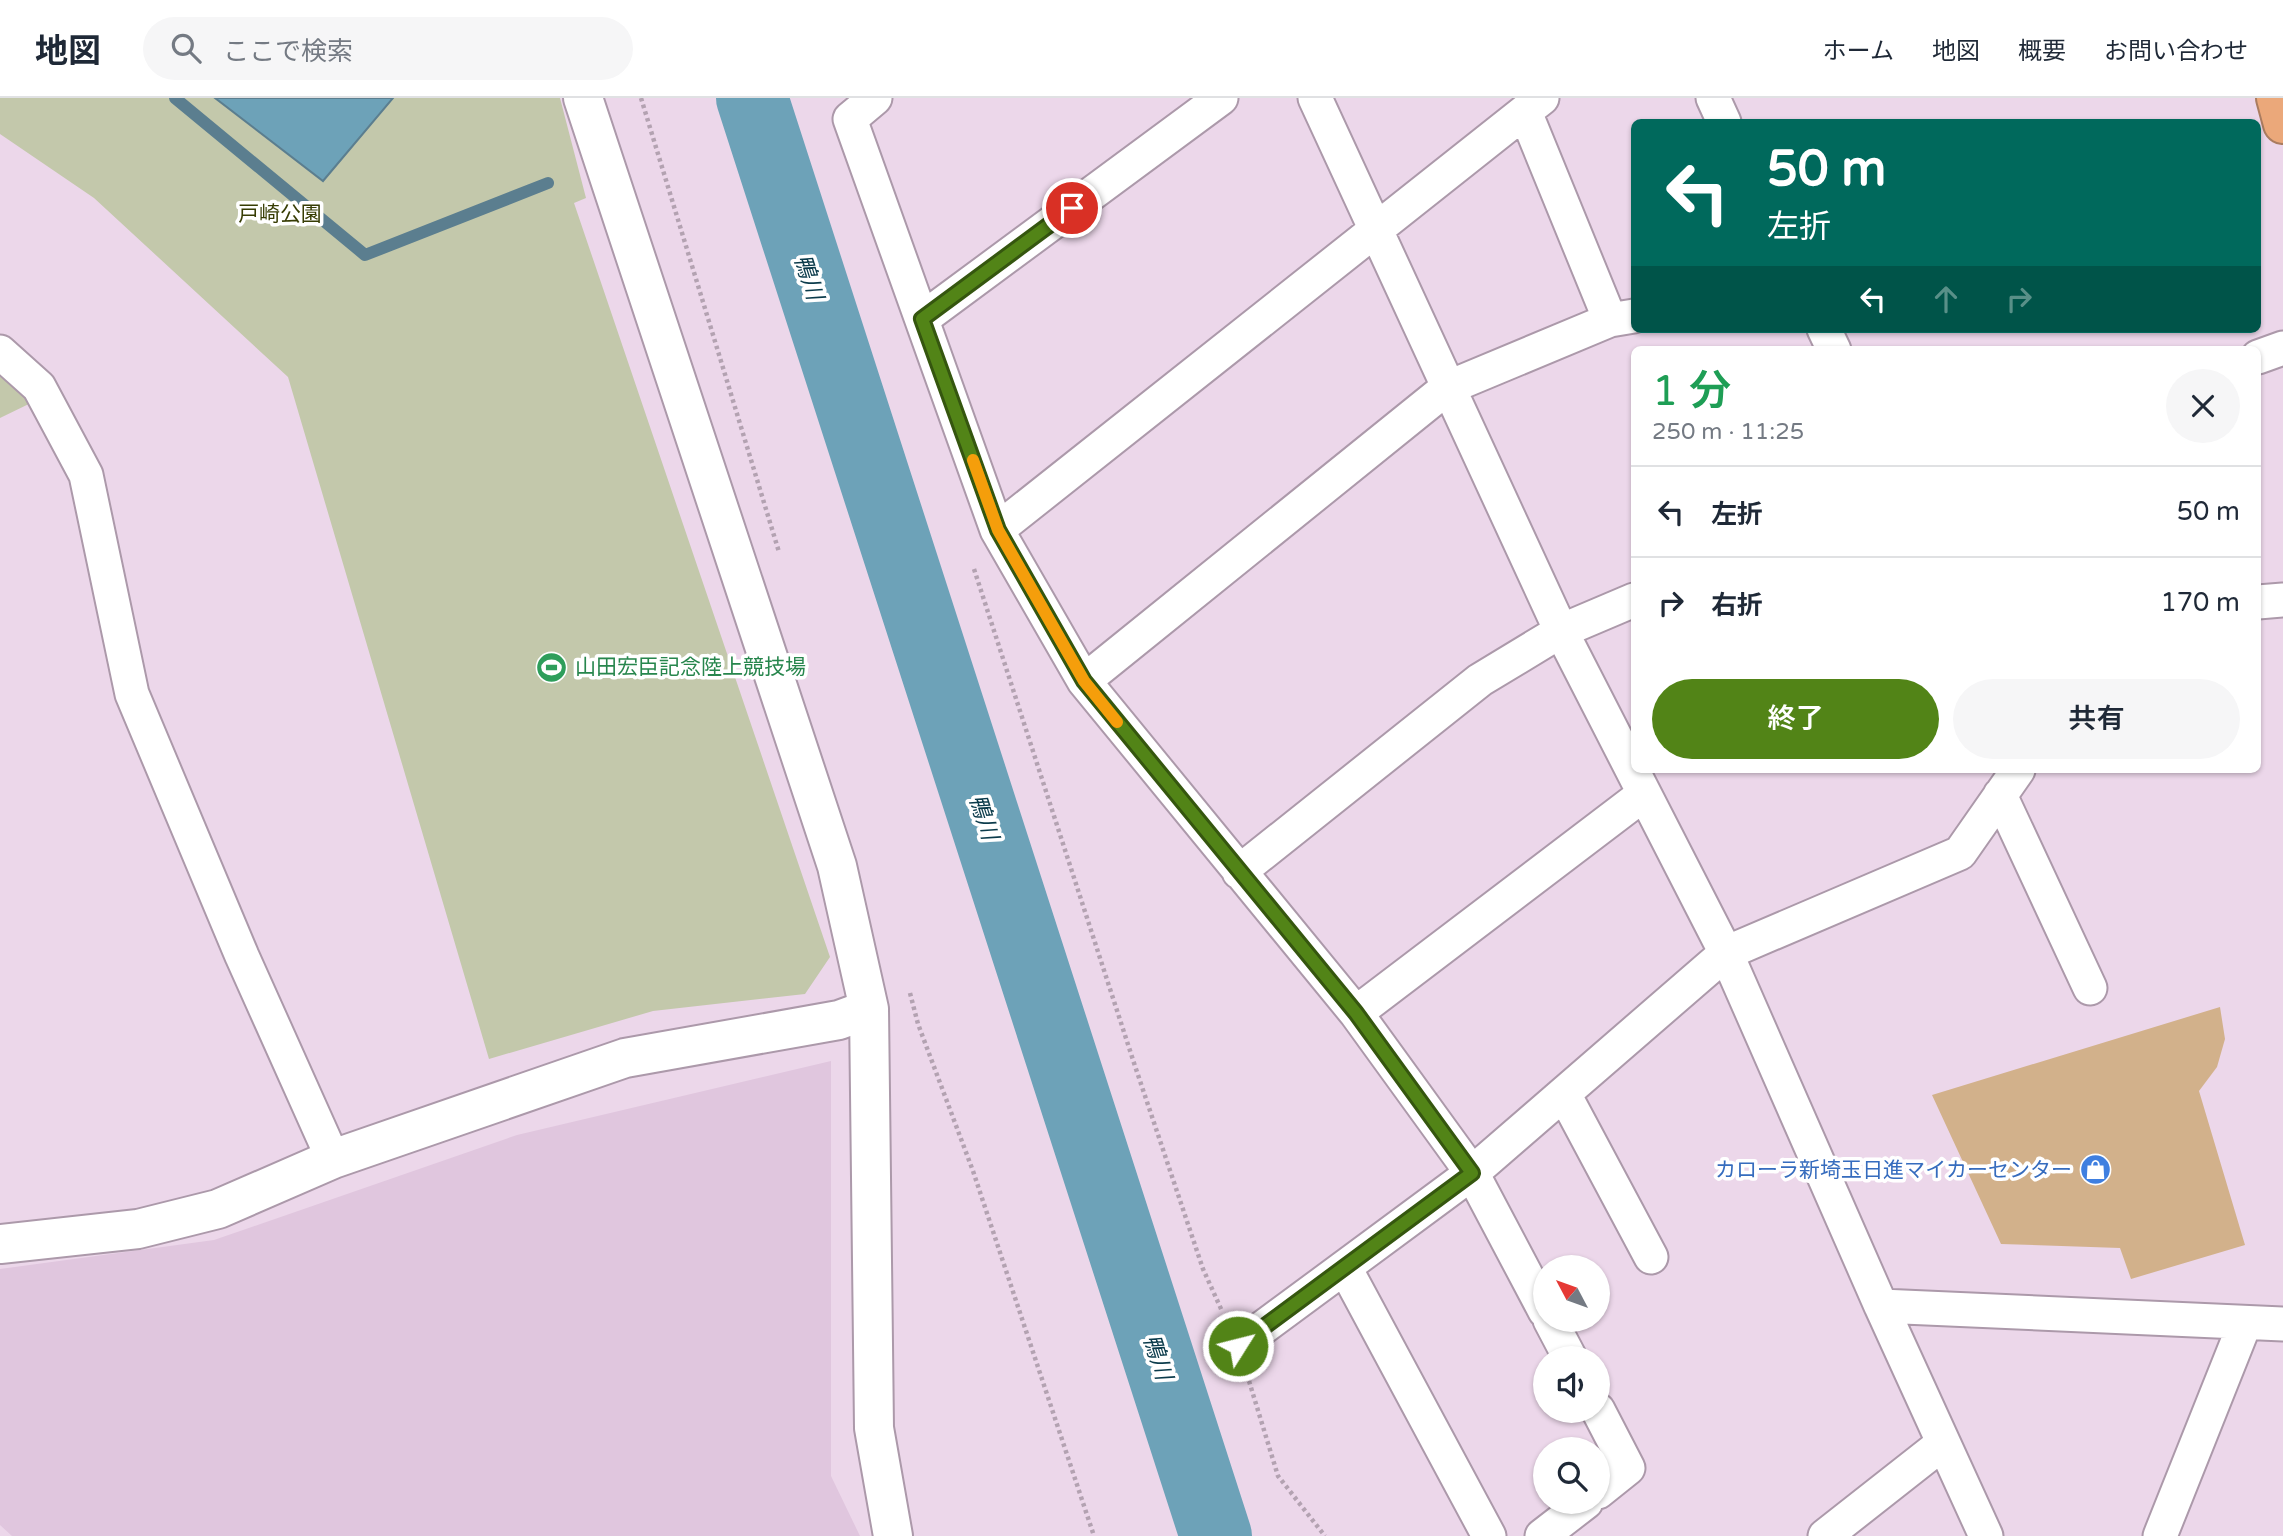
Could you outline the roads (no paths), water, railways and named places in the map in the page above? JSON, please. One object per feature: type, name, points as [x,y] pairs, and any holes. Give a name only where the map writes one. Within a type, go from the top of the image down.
[{"type":"highway","points":[[2276,98],[2283,124]]},
{"type":"street","points":[[583,98],[837,866],[869,1009],[874,1428],[893,1536]]},
{"type":"street","points":[[875,98],[850,119],[998,530],[1084,681],[1356,1013],[1472,1173],[1533,1288]]},
{"type":"street","points":[[922,319],[1221,98]]},
{"type":"street","points":[[1315,98],[1373,230],[1561,631],[1631,768]]},
{"type":"street","points":[[1713,98],[1723,119]]},
{"type":"street","points":[[998,530],[1533,105],[1622,318],[1447,388],[1084,681]]},
{"type":"street","points":[[2261,357],[2283,348]]},
{"type":"street","points":[[0,352],[39,387],[86,475],[132,694],[242,956],[333,1159]]},
{"type":"street","points":[[2261,601],[2283,600]]},
{"type":"street","points":[[1239,872],[1480,680],[1561,631],[1631,601]]},
{"type":"street","points":[[1633,773],[1726,953],[1942,1444],[1986,1536]]},
{"type":"street","points":[[1238,1346],[1472,1173],[1726,953],[1960,853],[2009,783]]},
{"type":"street","points":[[2009,783],[2090,988]]},
{"type":"street","points":[[1356,1013],[1644,794]]},
{"type":"street","points":[[0,1244],[138,1229],[218,1209],[333,1159],[625,1058],[839,1020],[869,1009]]},
{"type":"street","points":[[1564,1094],[1651,1257]]},
{"type":"street","points":[[1345,1268],[1489,1536]]},
{"type":"street","points":[[1881,1307],[2283,1324]]},
{"type":"street","points":[[2160,1536],[2245,1323]]},
{"type":"street","points":[[1605,1423],[1628,1468],[1610,1482]]},
{"type":"street","points":[[1825,1536],[1942,1444]]},
{"type":"street","points":[[1542,1536],[1570,1514]]},
{"type":"water","points":[[215,98],[393,98],[323,181]]},
{"type":"waterway","points":[[175,98],[365,255],[548,183]]},
{"type":"waterway","name":"鴨川","points":[[752,98],[1216,1536]]},
{"type":"place","name":"山田宏臣記念陸上競技場","points":[[552,667]]},
{"type":"place","name":"カローラ新埼玉日進マイカーセンター","points":[[2095,1170]]},
{"type":"park label","name":"戸崎公園","points":[[280,214]]}]
